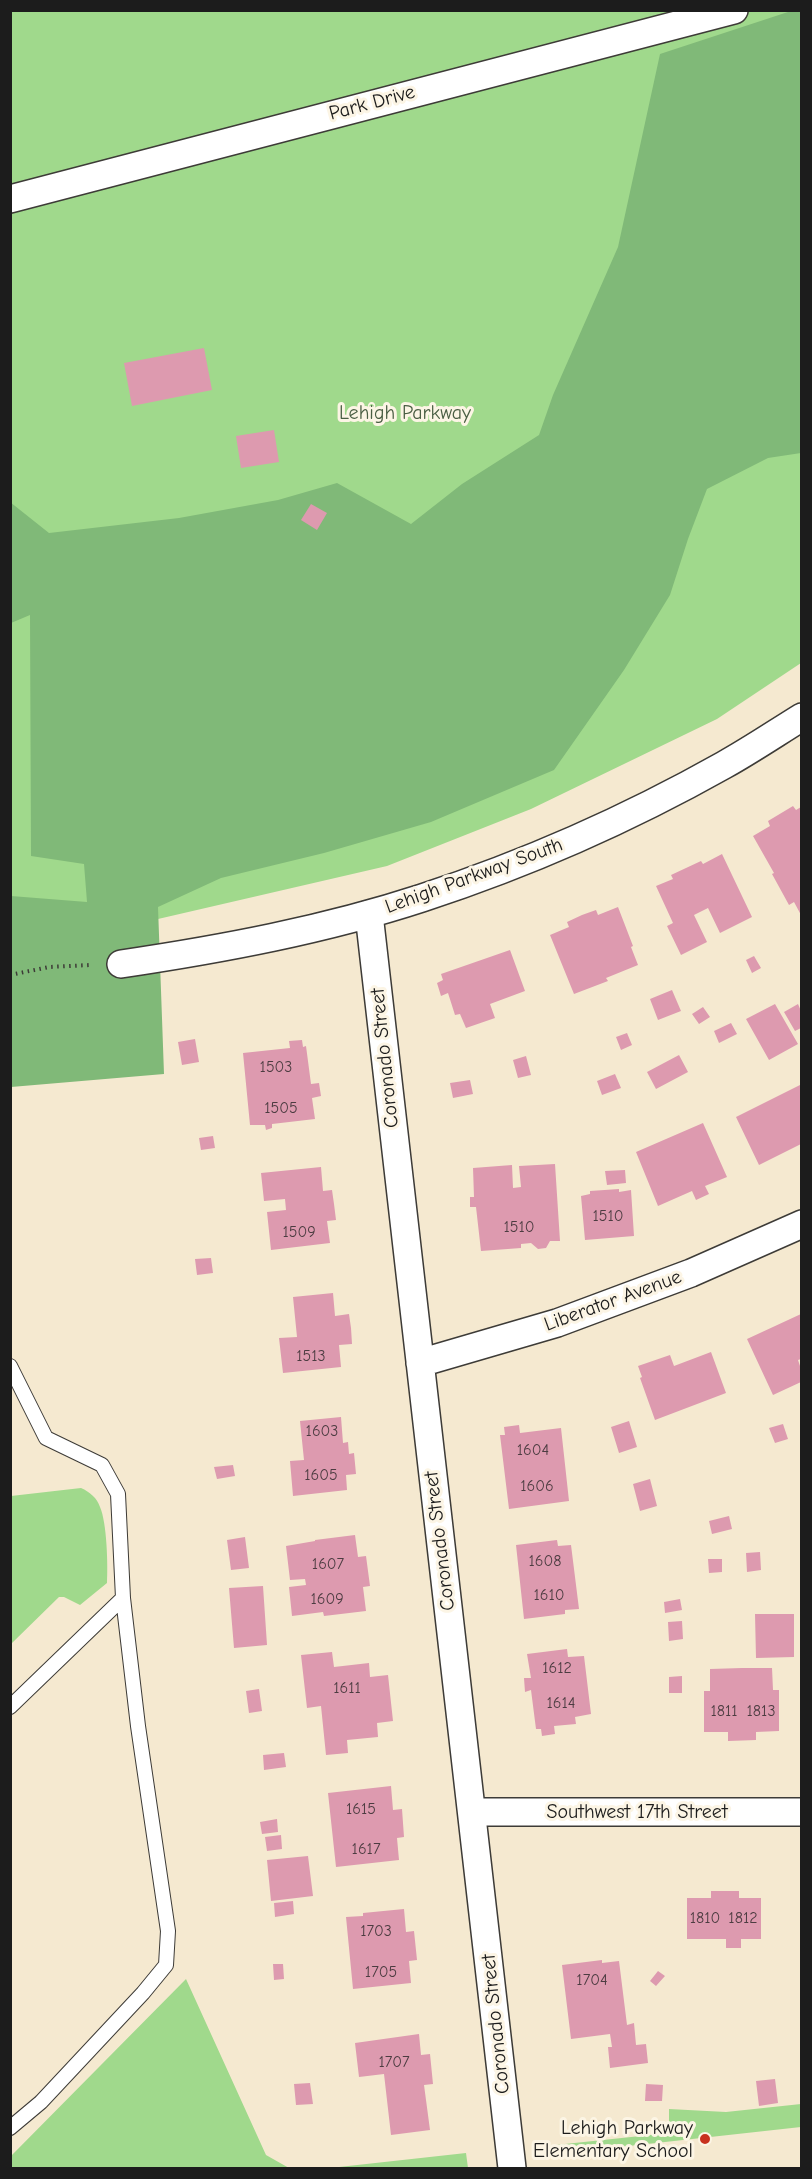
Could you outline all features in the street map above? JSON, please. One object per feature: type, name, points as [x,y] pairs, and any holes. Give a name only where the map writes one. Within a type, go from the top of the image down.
[{"type":"street","name":"Park Drive","points":[[10,199],[734,10]]},
{"type":"street","name":"Lehigh Parkway South","points":[[121,964],[211,950],[369,914],[422,898],[525,860],[627,816],[725,765],[801,717]]},
{"type":"street","name":"Coronado Street","points":[[369,914],[512,2169]]},
{"type":"street","name":"Liberator Avenue","points":[[420,1363],[568,1319],[691,1273],[801,1224]]},
{"type":"street","name":"Southwest 17th Street","points":[[472,1812],[801,1812]]},
{"type":"lane","points":[[10,1366],[46,1438],[102,1465],[118,1494],[123,1598],[138,1726],[168,1931],[166,1965],[143,1993],[41,2102],[10,2128]]},
{"type":"lane","points":[[10,1707],[123,1598]]},
{"type":"path","points":[[10,975],[49,966],[121,964]]},
{"type":"green space","name":"Lehigh Parkway","points":[[11,11],[801,11],[801,663],[717,719],[531,809],[387,866],[158,919],[11,933]]},
{"type":"green space","points":[[791,11],[801,11],[801,453],[768,458],[707,489],[670,595],[624,670],[554,770],[431,822],[324,853],[221,878],[158,907],[164,1074],[11,1087],[11,896],[87,902],[84,864],[31,856],[30,615],[11,623],[10,502],[49,533],[179,518],[278,500],[337,483],[411,524],[462,484],[539,435],[553,395],[618,247],[660,54]]},
{"type":"green space","points":[[81,1488],[95,1498],[102,1514],[106,1544],[107,1583],[80,1605],[59,1597],[11,1644],[11,1496]]},
{"type":"green space","points":[[186,1979],[266,2155],[289,2168],[11,2168],[11,2156]]},
{"type":"green space","points":[[801,2104],[801,2127],[547,2155],[546,2146],[669,2133],[669,2109],[726,2112]]},
{"type":"green space","points":[[466,2153],[468,2168],[330,2168]]},
{"type":"building","points":[[204,348],[212,390],[132,406],[124,363]]},
{"type":"building","points":[[274,430],[279,462],[241,468],[236,436]]},
{"type":"building","points":[[311,504],[327,513],[317,530],[301,520]]},
{"type":"building","points":[[793,806],[796,810],[801,807],[801,915],[794,902],[789,905],[753,836],[770,826],[768,821]]},
{"type":"building","points":[[722,854],[752,917],[720,933],[708,908],[694,915],[707,942],[681,955],[667,926],[673,923],[656,886],[673,879],[671,875],[701,861],[703,864]]},
{"type":"building","points":[[618,907],[638,965],[606,978],[608,981],[574,994],[550,935],[569,927],[567,922],[582,915],[596,910],[598,915]]},
{"type":"building","points":[[510,950],[525,991],[490,1004],[495,1018],[466,1028],[460,1014],[455,1015],[448,993],[441,996],[437,983],[443,980],[441,974]]},
{"type":"building","points":[[754,956],[761,968],[752,973],[746,960]]},
{"type":"building","points":[[672,990],[681,1011],[658,1020],[650,999]]},
{"type":"building","points":[[775,1004],[798,1044],[769,1060],[746,1019]]},
{"type":"building","points":[[798,1004],[801,1011],[801,1028],[795,1031],[784,1012]]},
{"type":"building","points":[[703,1007],[710,1017],[699,1024],[692,1014]]},
{"type":"building","points":[[731,1023],[737,1034],[719,1043],[714,1031]]},
{"type":"building","points":[[627,1033],[632,1045],[621,1050],[616,1037]]},
{"type":"building","points":[[195,1039],[199,1062],[182,1065],[178,1042]]},
{"type":"building","points":[[302,1040],[303,1047],[306,1046],[311,1084],[319,1083],[321,1096],[312,1098],[315,1119],[272,1124],[272,1128],[266,1130],[265,1125],[250,1125],[243,1053],[290,1048],[289,1041]]},
{"type":"building","points":[[679,1055],[688,1072],[656,1089],[647,1072]]},
{"type":"building","points":[[526,1056],[531,1075],[518,1078],[513,1060]]},
{"type":"building","points":[[615,1074],[621,1088],[602,1095],[597,1081]]},
{"type":"building","points":[[470,1080],[473,1094],[453,1098],[450,1083]]},
{"type":"building","points":[[800,1085],[801,1144],[759,1165],[736,1117]]},
{"type":"building","points":[[703,1123],[727,1177],[705,1186],[709,1194],[696,1200],[692,1191],[658,1206],[636,1152]]},
{"type":"building","points":[[213,1136],[215,1148],[201,1150],[199,1138]]},
{"type":"building","points":[[555,1164],[560,1241],[550,1241],[546,1248],[538,1249],[531,1243],[521,1244],[521,1248],[481,1251],[476,1207],[470,1207],[470,1197],[474,1197],[473,1168],[512,1165],[513,1188],[521,1187],[519,1166]]},
{"type":"building","points":[[321,1167],[323,1191],[332,1190],[336,1220],[327,1221],[330,1243],[271,1250],[267,1212],[286,1210],[285,1199],[264,1201],[261,1173]]},
{"type":"building","points":[[625,1170],[626,1183],[607,1185],[605,1171]]},
{"type":"building","points":[[619,1189],[619,1192],[631,1190],[634,1236],[585,1240],[581,1196],[590,1194],[590,1191]]},
{"type":"building","points":[[211,1258],[213,1273],[197,1275],[195,1259]]},
{"type":"building","points":[[333,1293],[335,1316],[349,1314],[351,1328],[352,1344],[339,1345],[341,1367],[283,1373],[279,1338],[297,1337],[293,1297]]},
{"type":"building","points":[[801,1314],[801,1359],[798,1360],[801,1382],[773,1395],[747,1339]]},
{"type":"building","points":[[711,1352],[726,1393],[655,1420],[638,1366],[670,1355],[674,1366]]},
{"type":"building","points":[[341,1417],[343,1443],[348,1442],[349,1454],[354,1453],[356,1474],[346,1475],[347,1490],[293,1496],[290,1461],[304,1460],[300,1421]]},
{"type":"building","points":[[629,1421],[637,1447],[619,1453],[611,1427]]},
{"type":"building","points":[[783,1424],[788,1439],[775,1443],[769,1428]]},
{"type":"building","points":[[519,1425],[520,1433],[561,1428],[569,1501],[509,1509],[500,1435],[505,1435],[504,1427]]},
{"type":"building","points":[[233,1465],[235,1476],[217,1479],[214,1467]]},
{"type":"building","points":[[650,1479],[657,1506],[640,1511],[633,1484]]},
{"type":"building","points":[[729,1516],[732,1529],[712,1534],[709,1521]]},
{"type":"building","points":[[355,1535],[358,1557],[366,1556],[370,1586],[363,1587],[366,1611],[324,1616],[323,1612],[292,1616],[289,1587],[306,1585],[305,1579],[290,1580],[286,1546]]},
{"type":"building","points":[[245,1537],[249,1568],[231,1570],[227,1540]]},
{"type":"building","points":[[557,1540],[558,1546],[571,1545],[579,1609],[565,1610],[565,1614],[524,1619],[516,1545]]},
{"type":"building","points":[[760,1552],[761,1570],[747,1572],[746,1553]]},
{"type":"building","points":[[708,1559],[722,1559],[722,1572],[709,1573]]},
{"type":"building","points":[[263,1586],[267,1645],[234,1648],[229,1588]]},
{"type":"building","points":[[680,1599],[682,1610],[665,1613],[664,1602]]},
{"type":"building","points":[[755,1614],[794,1614],[794,1657],[756,1658]]},
{"type":"building","points":[[682,1621],[683,1639],[669,1641],[668,1622]]},
{"type":"building","points":[[567,1649],[568,1657],[584,1656],[591,1714],[575,1717],[576,1724],[554,1726],[555,1734],[542,1736],[541,1729],[536,1729],[531,1690],[525,1692],[524,1678],[531,1678],[527,1654]]},
{"type":"building","points":[[332,1652],[334,1667],[369,1663],[370,1677],[388,1675],[393,1721],[377,1723],[378,1737],[347,1740],[348,1753],[326,1755],[321,1706],[307,1708],[301,1655]]},
{"type":"building","points":[[772,1668],[773,1690],[779,1690],[779,1731],[756,1732],[756,1740],[728,1741],[728,1732],[704,1732],[704,1691],[710,1691],[710,1669]]},
{"type":"building","points":[[682,1676],[682,1693],[669,1693],[669,1677]]},
{"type":"building","points":[[259,1689],[262,1711],[249,1713],[246,1691]]},
{"type":"building","points":[[284,1753],[286,1767],[264,1770],[263,1755]]},
{"type":"building","points":[[391,1786],[393,1810],[402,1809],[404,1837],[397,1838],[399,1860],[336,1867],[328,1793]]},
{"type":"building","points":[[277,1819],[278,1832],[262,1834],[260,1822]]},
{"type":"building","points":[[281,1835],[282,1849],[267,1851],[265,1837]]},
{"type":"building","points":[[308,1856],[313,1896],[271,1901],[267,1860]]},
{"type":"building","points":[[711,1891],[739,1891],[739,1898],[761,1898],[761,1939],[741,1939],[741,1948],[726,1948],[726,1939],[687,1939],[687,1898],[711,1898]]},
{"type":"building","points":[[293,1901],[294,1914],[275,1917],[274,1903]]},
{"type":"building","points":[[404,1909],[406,1932],[414,1931],[417,1960],[409,1961],[411,1983],[353,1989],[346,1917]]},
{"type":"building","points":[[602,1960],[602,1963],[619,1961],[627,2025],[634,2023],[636,2045],[646,2044],[648,2063],[610,2068],[608,2047],[612,2047],[610,2034],[571,2039],[562,1965]]},
{"type":"building","points":[[273,1964],[283,1964],[284,1979],[274,1980]]},
{"type":"building","points":[[658,1971],[665,1976],[656,1986],[650,1981]]},
{"type":"building","points":[[419,2034],[421,2055],[430,2054],[433,2084],[424,2085],[430,2130],[391,2135],[384,2074],[359,2077],[355,2043]]},
{"type":"building","points":[[775,2079],[778,2103],[759,2106],[756,2081]]},
{"type":"building","points":[[310,2083],[313,2104],[296,2105],[294,2084]]},
{"type":"building","points":[[646,2084],[663,2085],[662,2101],[645,2101]]},
{"type":"place","name":"Lehigh Parkway Elementary School","points":[[705,2139]]}]
